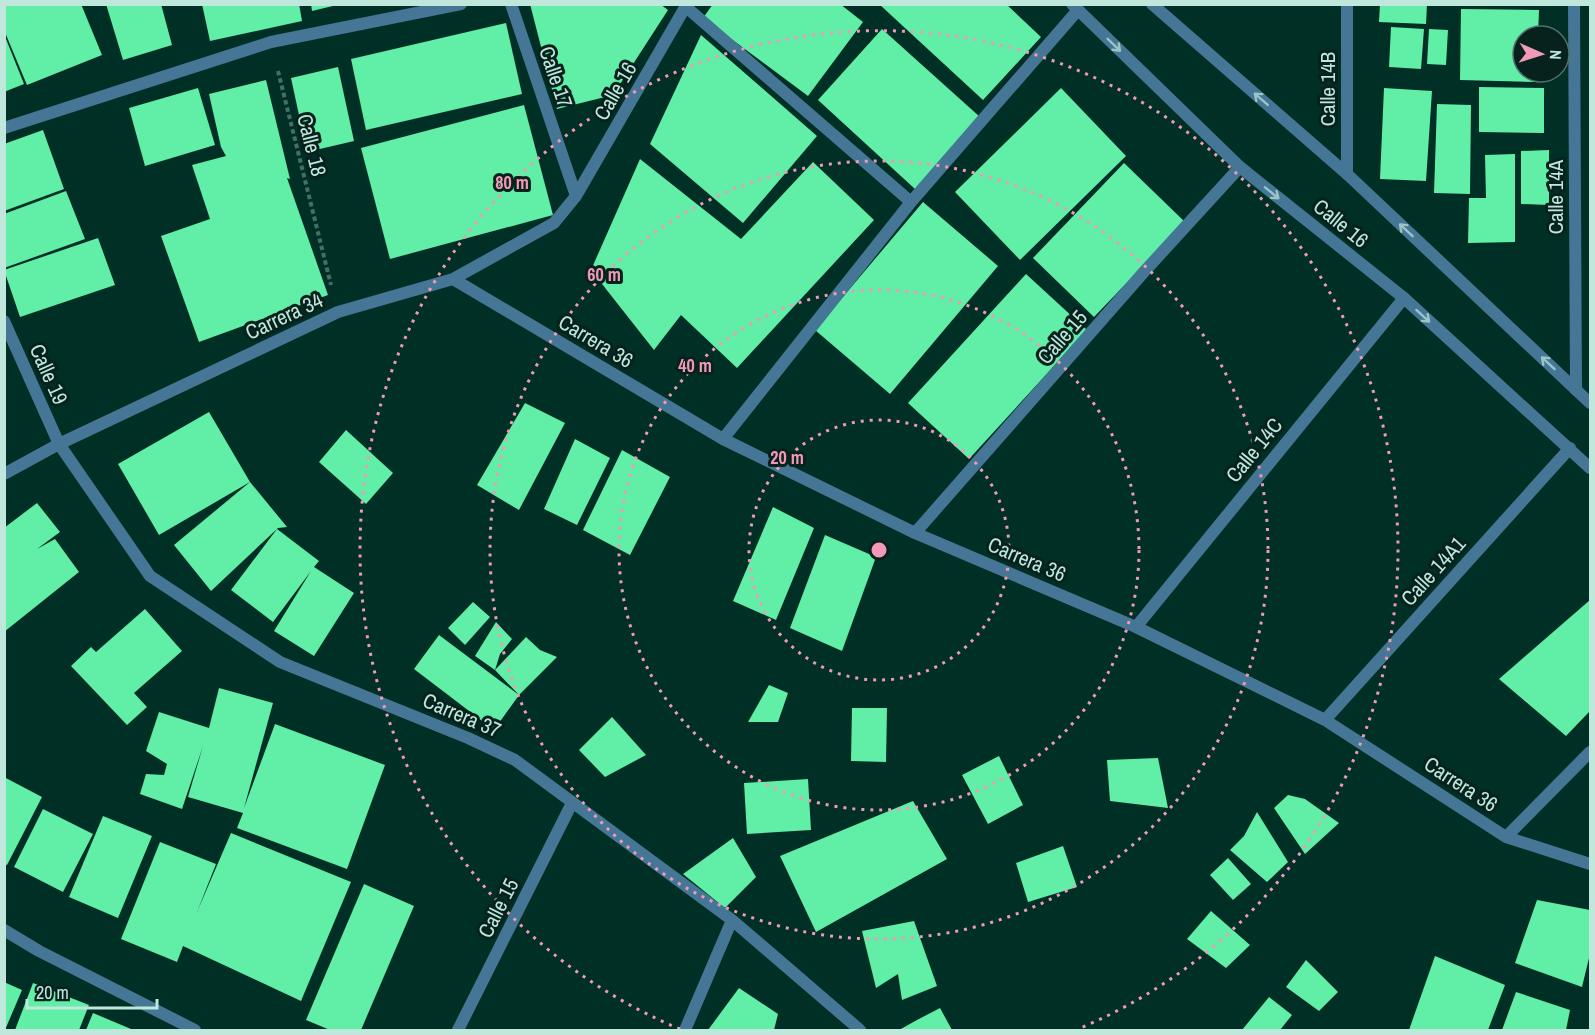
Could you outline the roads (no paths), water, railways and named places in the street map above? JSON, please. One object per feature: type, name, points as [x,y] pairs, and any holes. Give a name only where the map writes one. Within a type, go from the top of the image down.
[{"type":"street","points":[[4,128],[271,42],[462,4]]},
{"type":"street","name":"Calle 17","points":[[511,4],[576,196]]},
{"type":"street","name":"Calle 16","points":[[1152,4],[1347,174],[1590,403]]},
{"type":"street","name":"Calle 14B","points":[[1347,4],[1347,174]]},
{"type":"street","name":"Calle 14A","points":[[1574,4],[1576,390]]},
{"type":"street","points":[[687,6],[911,202]]},
{"type":"street","name":"Calle 16","points":[[576,196],[687,6]]},
{"type":"street","points":[[723,439],[911,202],[1075,7]]},
{"type":"street","name":"Calle 16","points":[[1075,7],[1240,167],[1404,298],[1590,468]]},
{"type":"street","name":"Calle 15","points":[[915,532],[1143,273],[1240,167]]},
{"type":"street","name":"Carrera 34","points":[[4,474],[59,444],[338,312],[453,279],[554,223],[576,196]]},
{"type":"street","name":"Carrera 36","points":[[453,279],[723,439],[915,532],[1136,627],[1325,720],[1506,837],[1590,864]]},
{"type":"street","name":"Calle 14C","points":[[1136,627],[1404,298]]},
{"type":"street","name":"Calle 19","points":[[4,321],[59,444]]},
{"type":"street","name":"Carrera 37","points":[[59,444],[150,576],[280,662],[468,738],[515,760],[732,920],[860,1030]]},
{"type":"street","name":"Calle 14A1","points":[[1325,720],[1570,448]]},
{"type":"street","points":[[1506,837],[1590,752]]},
{"type":"street","name":"Calle 15","points":[[458,1030],[572,803]]},
{"type":"street","points":[[685,1030],[732,920]]},
{"type":"street","points":[[4,930],[195,1030]]}]
